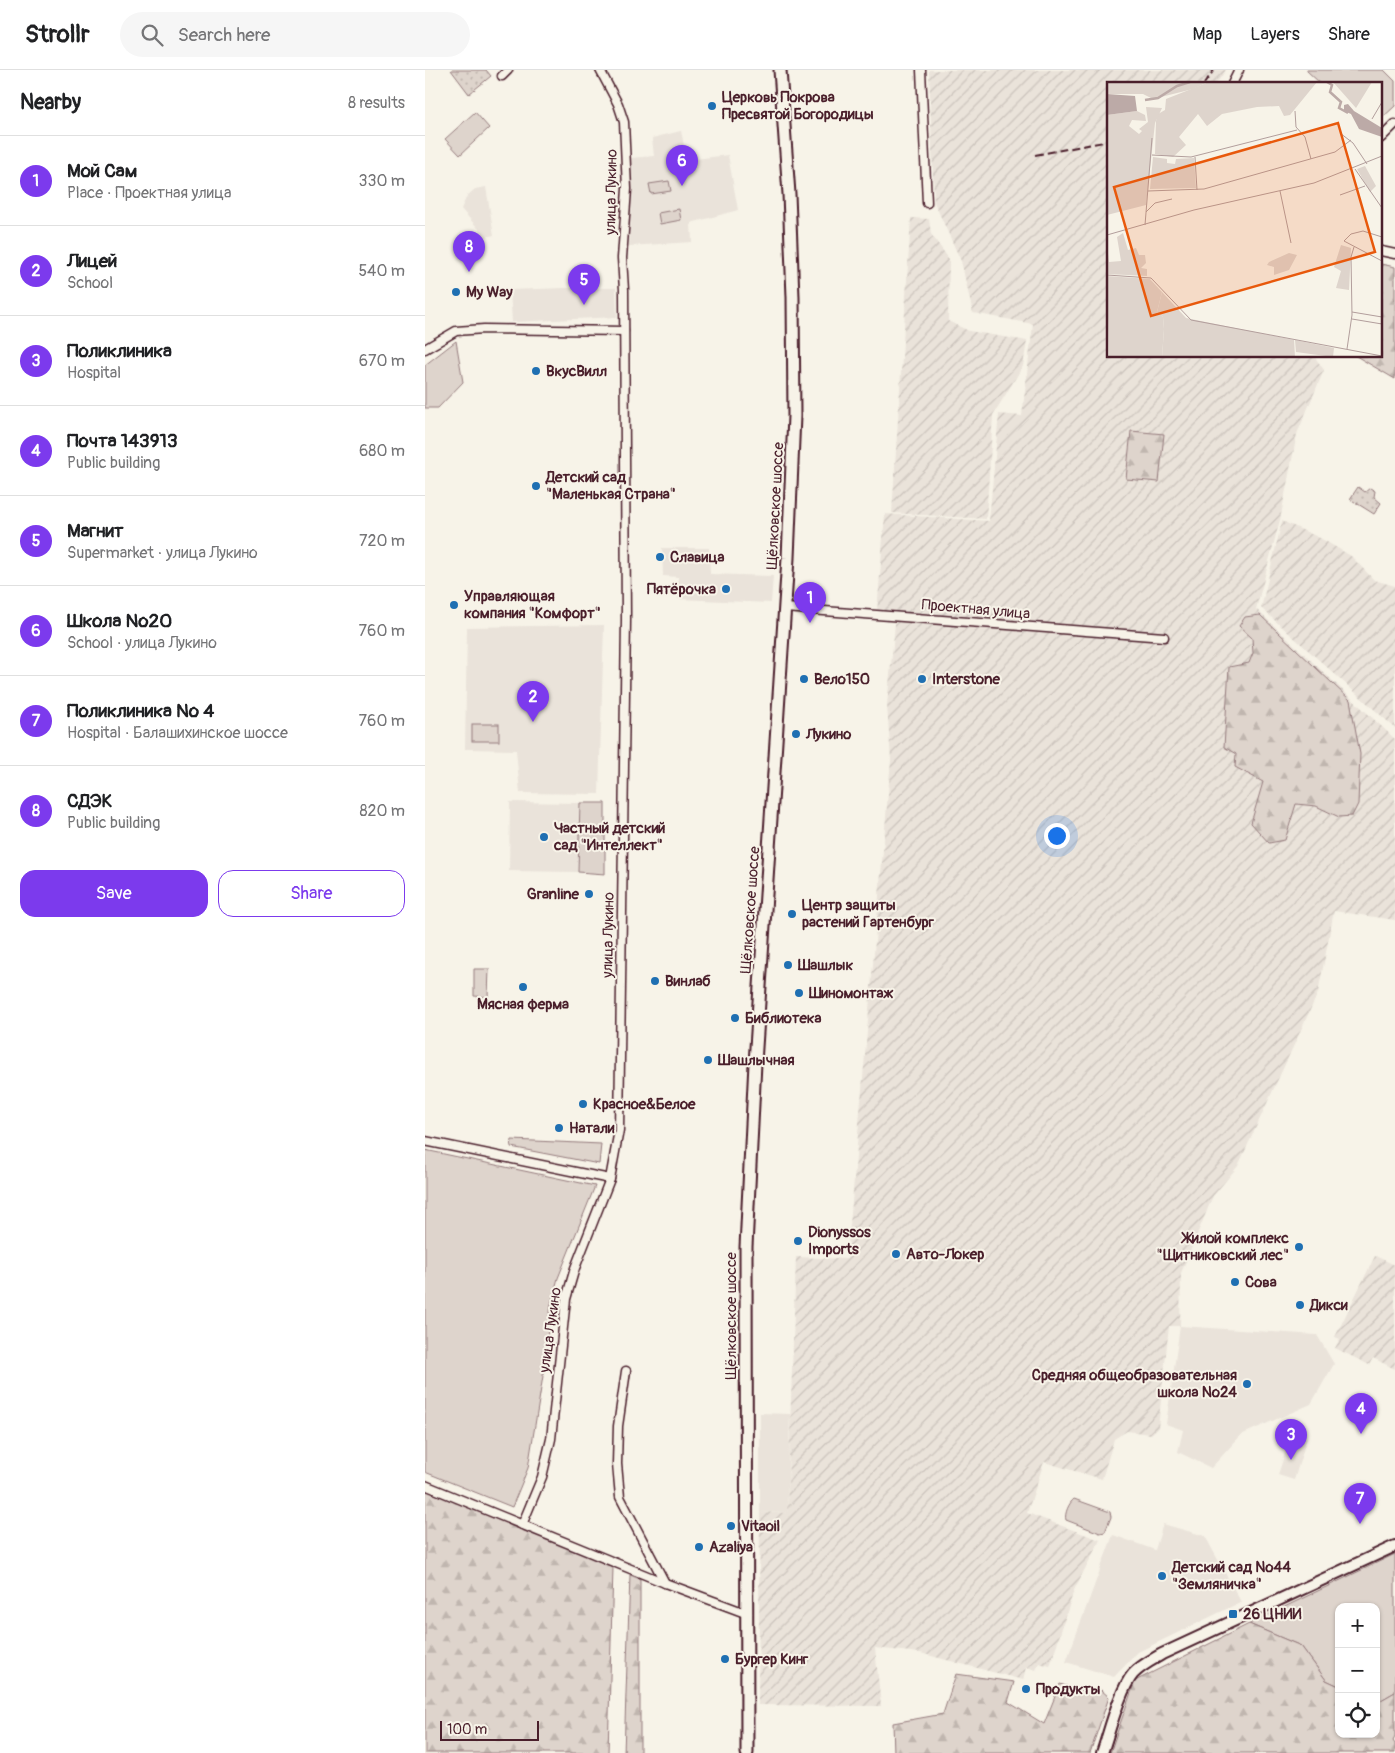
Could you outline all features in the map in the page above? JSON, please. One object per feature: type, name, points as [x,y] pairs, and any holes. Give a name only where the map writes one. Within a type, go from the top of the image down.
[{"type":"main road","name":"Щёлковское шоссе","points":[[747,1753],[746,1247],[755,1063],[785,608],[794,422],[789,194],[780,70]]},
{"type":"main road","points":[[1102,1753],[1124,1689],[1132,1675],[1141,1666],[1170,1650],[1395,1546]]},
{"type":"street","points":[[502,76],[509,70]]},
{"type":"street","name":"улица Лукино","points":[[522,1525],[542,1477],[551,1439],[566,1299],[577,1261],[610,1179],[617,1143],[619,1107],[626,618],[623,258],[627,189],[624,122],[618,104],[600,70]]},
{"type":"street","points":[[921,70],[927,203]]},
{"type":"street","points":[[1233,82],[1239,70]]},
{"type":"street","points":[[1383,136],[1395,124]]},
{"type":"street","points":[[425,349],[456,331],[624,331]]},
{"type":"street","name":"Проектная улица","points":[[785,608],[1164,638]]},
{"type":"street","points":[[425,1141],[610,1179]]},
{"type":"street","points":[[626,1371],[618,1426],[617,1464],[620,1497],[665,1583]]},
{"type":"street","points":[[425,1485],[665,1583],[748,1614]]},
{"type":"shaded area","points":[[929,70],[1226,70],[1217,82],[1107,82],[1107,358],[1315,358],[1324,370],[1297,434],[1280,520],[1256,609],[1395,739],[1395,920],[1334,911],[1318,993],[1238,1166],[1213,1196],[1181,1273],[1180,1326],[1169,1326],[1158,1428],[1151,1434],[1127,1431],[1114,1439],[1102,1479],[1044,1462],[1027,1513],[1100,1540],[1074,1590],[1050,1666],[1039,1663],[1036,1670],[1026,1667],[1023,1680],[920,1653],[875,1648],[881,1706],[758,1705],[760,1512],[787,1513],[796,1257],[847,1259],[891,760],[887,705],[896,614],[877,612],[885,514],[989,521],[999,414],[1022,416],[1033,324],[973,313],[961,261],[934,202]]},
{"type":"shaded area","points":[[681,131],[687,160],[728,155],[738,210],[691,223],[692,242],[629,246],[630,158],[654,156],[652,138]]},
{"type":"shaded area","points":[[486,187],[494,235],[486,237],[461,209],[467,196],[475,189]]},
{"type":"shaded area","points":[[911,218],[929,219],[931,234],[949,259],[948,321],[969,331],[1027,341],[1023,366],[993,415],[986,519],[892,513]]},
{"type":"shaded area","points":[[616,288],[617,317],[512,322],[510,290]]},
{"type":"shaded area","points":[[1282,521],[1320,538],[1351,556],[1374,580],[1395,586],[1395,728],[1261,608]]},
{"type":"shaded area","points":[[662,548],[709,548],[710,574],[773,576],[771,603],[678,599],[678,577],[663,576]]},
{"type":"shaded area","points":[[604,625],[599,794],[520,793],[516,750],[465,749],[467,627]]},
{"type":"shaded area","name":"Частный детский сад \"Интеллект\"","points":[[510,802],[580,803],[578,872],[509,871]]},
{"type":"shaded area","points":[[1375,1256],[1395,1265],[1395,1369],[1373,1358],[1369,1365],[1335,1348],[1340,1339],[1335,1337]]},
{"type":"shaded area","name":"Средняя общеобразовательная школа №24","points":[[1180,1326],[1317,1335],[1334,1364],[1311,1404],[1241,1435],[1211,1468],[1178,1452],[1183,1430],[1166,1424]]},
{"type":"shaded area","points":[[760,1413],[790,1414],[787,1513],[760,1512]]},
{"type":"shaded area","points":[[1291,1434],[1307,1438],[1294,1480],[1278,1475]]},
{"type":"shaded area","name":"Детский сад №44 \"Земляничка\"","points":[[1163,1524],[1205,1536],[1241,1602],[1138,1652],[1114,1677],[1066,1662],[1113,1535],[1155,1550]]},
{"type":"green space","points":[[451,70],[486,70],[491,76],[469,94]]},
{"type":"green space","points":[[1306,70],[1384,70],[1395,81],[1395,106],[1383,117],[1383,82],[1319,82]]},
{"type":"green space","points":[[475,112],[489,128],[460,155],[445,139]]},
{"type":"green space","points":[[669,181],[671,191],[651,194],[649,184]]},
{"type":"green space","points":[[679,209],[681,220],[660,224],[658,213]]},
{"type":"green space","points":[[1383,264],[1395,267],[1395,379],[1359,358],[1383,358]]},
{"type":"green space","points":[[456,341],[463,382],[438,408],[425,408],[425,365]]},
{"type":"green space","points":[[1131,431],[1164,434],[1159,482],[1126,479]]},
{"type":"green space","points":[[1358,487],[1365,492],[1370,488],[1375,491],[1374,497],[1381,503],[1374,514],[1350,499]]},
{"type":"green space","points":[[1260,615],[1350,700],[1360,754],[1358,804],[1352,816],[1339,817],[1316,806],[1296,804],[1285,840],[1269,843],[1251,823],[1263,782],[1235,767],[1236,754],[1224,747],[1229,667],[1249,663],[1253,653],[1252,638],[1239,626],[1245,617]]},
{"type":"green space","points":[[472,724],[499,724],[499,741],[472,741]]},
{"type":"green space","points":[[580,803],[605,803],[605,874],[578,872]]},
{"type":"green space","points":[[474,969],[489,969],[488,997],[474,996]]},
{"type":"green space","points":[[512,1140],[601,1144],[599,1164],[511,1147]]},
{"type":"green space","points":[[425,1150],[595,1186],[558,1278],[551,1304],[543,1376],[528,1468],[512,1507],[425,1472]]},
{"type":"green space","points":[[425,1485],[613,1567],[608,1753],[425,1753]]},
{"type":"green space","points":[[1074,1499],[1110,1512],[1111,1517],[1105,1532],[1100,1533],[1066,1520],[1067,1509]]},
{"type":"green space","points":[[1395,1554],[1395,1692],[1380,1701],[1380,1603],[1335,1603],[1335,1684],[1326,1680],[1301,1646],[1249,1624]]},
{"type":"green space","points":[[630,1575],[640,1579],[640,1753],[624,1753]]},
{"type":"green space","points":[[1249,1624],[1301,1646],[1326,1680],[1335,1684],[1335,1738],[1380,1738],[1380,1701],[1395,1692],[1395,1737],[1393,1741],[1395,1753],[1110,1753],[1135,1681]]},
{"type":"green space","points":[[956,1674],[1014,1682],[1008,1702],[1044,1724],[1060,1684],[1087,1693],[1101,1690],[1109,1697],[1090,1753],[894,1753],[893,1723],[943,1714]]},
{"type":"railway","points":[[1205,82],[1214,70]]},
{"type":"railway","points":[[1035,155],[1107,141]]},
{"type":"place","name":"Церковь Покрова Пресвятой Богородицы","points":[[712,106]]},
{"type":"place","name":"Школа №20","points":[[682,186]]},
{"type":"place","name":"СДЭК","points":[[469,272]]},
{"type":"place","name":"My Way","points":[[456,292]]},
{"type":"place","name":"Магнит","points":[[584,305]]},
{"type":"place","name":"ВкусВилл","points":[[536,371]]},
{"type":"place","name":"Детский сад \"Маленькая Страна\"","points":[[536,486]]},
{"type":"place","name":"Славица","points":[[660,557]]},
{"type":"place","name":"Пятёрочка","points":[[726,589]]},
{"type":"place","name":"Управляющая компания \"Комфорт\"","points":[[454,605]]},
{"type":"place","name":"Мой Сам","points":[[810,623]]},
{"type":"place","name":"Вело150","points":[[804,679]]},
{"type":"place","name":"Interstone","points":[[922,679]]},
{"type":"place","name":"Лицей","points":[[533,722]]},
{"type":"place","name":"Лукино","points":[[796,734]]},
{"type":"place","name":"Частный детский сад \"Интеллект\"","points":[[544,837]]},
{"type":"place","name":"Granline","points":[[589,894]]},
{"type":"place","name":"Центр защиты растений Гартенбург","points":[[792,914]]},
{"type":"place","name":"Шашлык","points":[[788,965]]},
{"type":"place","name":"Винлаб","points":[[655,981]]},
{"type":"place","name":"Мясная ферма","points":[[523,987]]},
{"type":"place","name":"Шиномонтаж","points":[[799,993]]},
{"type":"place","name":"Библиотека","points":[[735,1018]]},
{"type":"place","name":"Шашлычная","points":[[708,1060]]},
{"type":"place","name":"Красное&Белое","points":[[583,1104]]},
{"type":"place","name":"Натали","points":[[559,1128]]},
{"type":"place","name":"Dionyssos Imports","points":[[798,1241]]},
{"type":"place","name":"Жилой комплекс \"Щитниковский лес\"","points":[[1299,1247]]},
{"type":"place","name":"Авто-Локер","points":[[896,1254]]},
{"type":"place","name":"Сова","points":[[1235,1282]]},
{"type":"place","name":"Дикси","points":[[1300,1305]]},
{"type":"place","name":"Средняя общеобразовательная школа №24","points":[[1247,1384]]},
{"type":"place","name":"Почта 143913","points":[[1361,1434]]},
{"type":"place","name":"Поликлиника","points":[[1291,1460]]},
{"type":"place","name":"Поликлиника № 4","points":[[1360,1524]]},
{"type":"place","name":"Vitaoil","points":[[731,1526]]},
{"type":"place","name":"Azaliya","points":[[699,1547]]},
{"type":"place","name":"Детский сад №44 \"Земляничка\"","points":[[1162,1576]]},
{"type":"place","name":"26 ЦНИИ","points":[[1233,1614]]},
{"type":"place","name":"Бургер Кинг","points":[[725,1659]]},
{"type":"place","name":"Продукты","points":[[1026,1689]]}]
